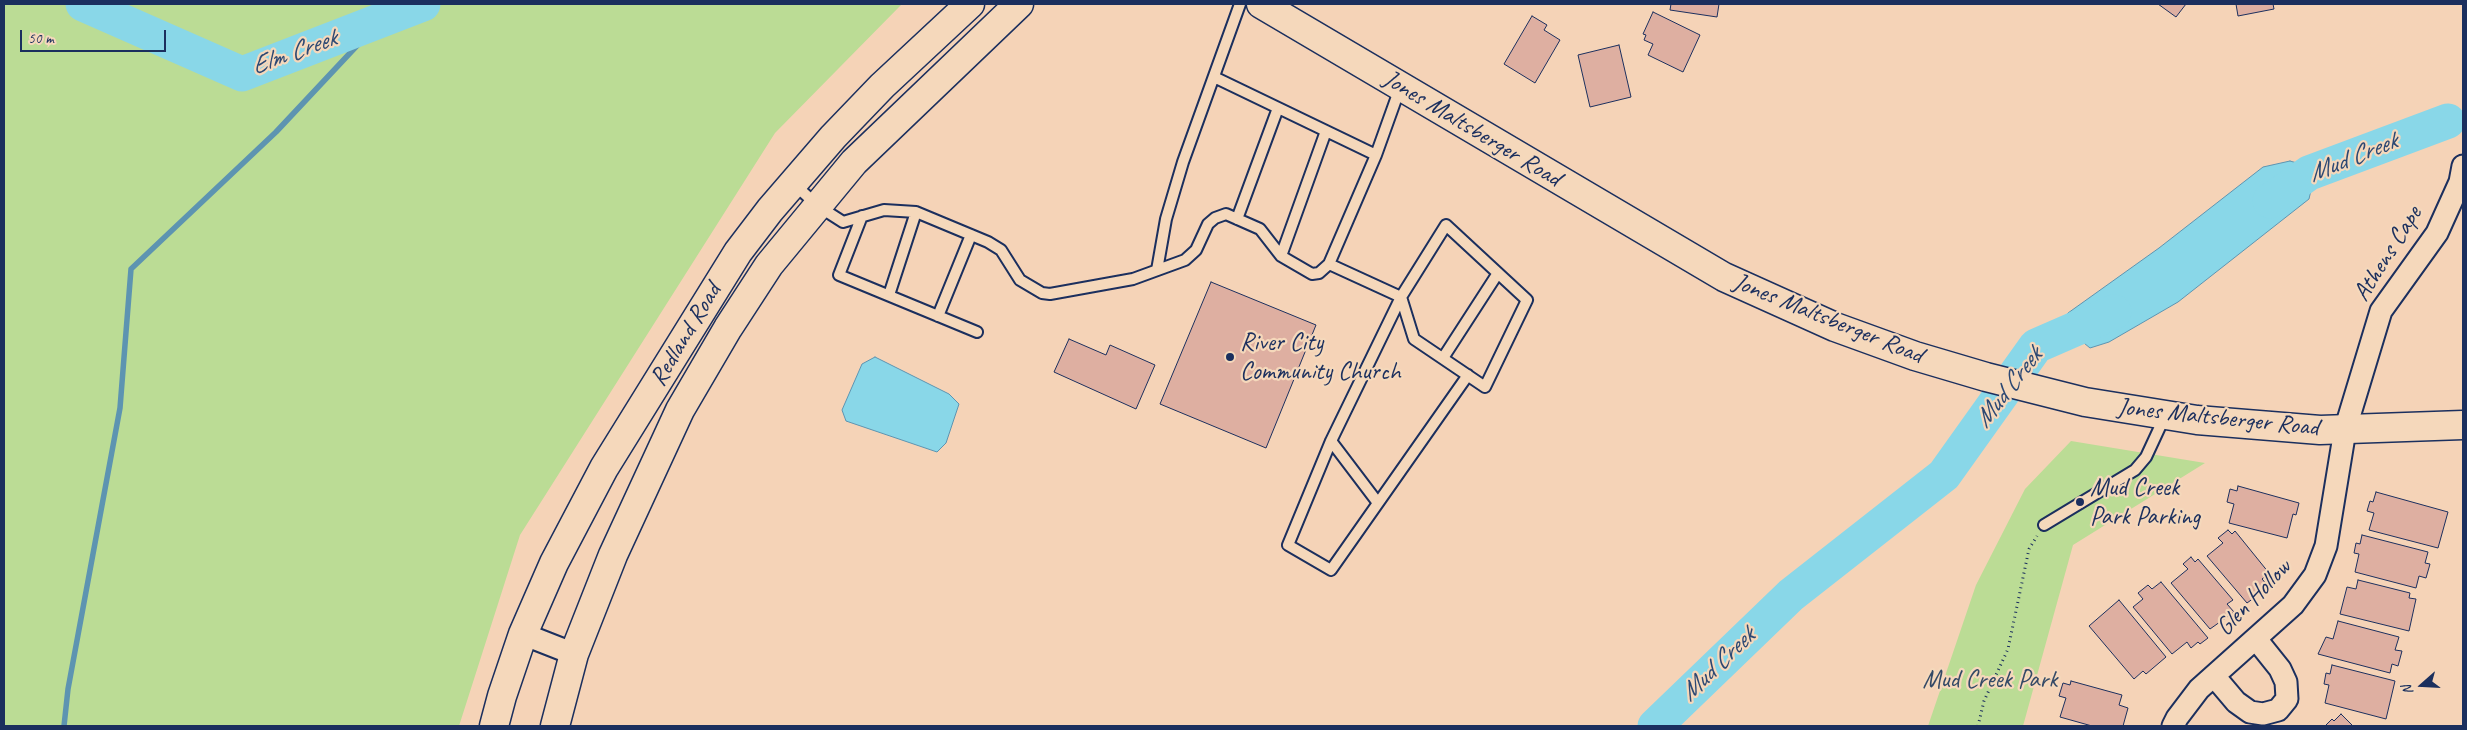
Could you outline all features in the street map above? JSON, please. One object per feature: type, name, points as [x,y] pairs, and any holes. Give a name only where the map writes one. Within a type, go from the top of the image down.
[{"type":"main road","name":"Redland Road","points":[[494,726],[523,634],[554,563],[604,468],[738,252],[793,183],[882,86],[970,4]]},
{"type":"main road","name":"Redland Road","points":[[554,726],[574,654],[613,555],[680,410],[728,328],[770,265],[854,162],[1019,4]]},
{"type":"main road","name":"Jones Maltsberger Road","points":[[1260,4],[1724,277],[1835,327],[1915,356],[2085,402],[2165,416],[2301,429],[2345,430],[2463,425]]},
{"type":"street","name":"Athens Cape","points":[[2345,430],[2381,310],[2437,233],[2460,182],[2463,166]]},
{"type":"street","name":"Glen Hollow","points":[[2173,726],[2176,718],[2199,689],[2293,605],[2315,575],[2326,546],[2345,430]]},
{"type":"street","points":[[523,634],[574,654]]},
{"type":"street","points":[[2214,676],[2236,702],[2250,712],[2263,714],[2278,710],[2287,700],[2286,682],[2280,669],[2256,639]]},
{"type":"lane","points":[[1157,270],[1172,200],[1183,162],[1240,4]]},
{"type":"lane","points":[[1214,77],[1376,155]]},
{"type":"lane","points":[[793,183],[818,206],[843,222],[884,210],[916,212],[971,235],[1001,250],[1020,280],[1042,293],[1050,294],[1133,279],[1185,260],[1196,250],[1208,224],[1214,218],[1226,214],[1260,229],[1281,256],[1312,274],[1319,273],[1329,264],[1376,155],[1400,87]]},
{"type":"lane","points":[[1237,219],[1278,108]]},
{"type":"lane","points":[[1281,256],[1326,131]]},
{"type":"lane","points":[[889,295],[916,212]]},
{"type":"lane","points":[[862,216],[839,274],[977,332]]},
{"type":"lane","points":[[1329,264],[1401,297],[1414,339],[1468,375],[1485,387],[1527,300],[1446,225],[1401,297],[1331,440],[1288,545],[1332,570],[1468,375]]},
{"type":"lane","points":[[938,316],[971,235]]},
{"type":"lane","points":[[1442,358],[1498,273]]},
{"type":"lane","points":[[2044,525],[2135,470],[2146,457],[2165,416]]},
{"type":"lane","points":[[1331,440],[1378,503]]},
{"type":"path","points":[[1978,726],[1984,701],[2008,649],[2029,549],[2044,525]]},
{"type":"green space","points":[[4,4],[902,4],[775,133],[520,535],[459,726],[4,726]]},
{"type":"green space","name":"Mud Creek Park","points":[[2071,441],[2205,463],[2073,545],[2023,726],[1928,726],[1976,585],[2025,489]]},
{"type":"water","points":[[2290,161],[2304,165],[2313,181],[2309,199],[2178,302],[2109,342],[2090,348],[2061,324],[2068,313],[2159,248],[2263,167]]},
{"type":"water","points":[[875,357],[949,394],[959,404],[946,443],[937,452],[846,421],[842,410],[862,364]]},
{"type":"building","points":[[1671,4],[1719,4],[1717,17],[1670,10]]},
{"type":"building","points":[[2158,4],[2186,4],[2176,17]]},
{"type":"building","points":[[2236,4],[2273,4],[2274,9],[2238,16]]},
{"type":"building","points":[[1653,12],[1700,35],[1683,72],[1648,55],[1653,44],[1644,40],[1646,35],[1643,34]]},
{"type":"building","points":[[1532,16],[1547,25],[1544,30],[1560,40],[1535,83],[1504,64]]},
{"type":"building","points":[[1619,45],[1631,97],[1590,107],[1578,55]]},
{"type":"building","points":[[1211,282],[1316,325],[1266,448],[1160,404]]},
{"type":"building","points":[[1069,339],[1106,355],[1110,345],[1155,365],[1136,409],[1054,372]]},
{"type":"building","points":[[2238,486],[2299,503],[2296,515],[2293,514],[2287,538],[2229,523],[2234,504],[2227,502],[2230,489],[2237,491]]},
{"type":"building","points":[[2376,492],[2448,512],[2438,548],[2369,530],[2374,513],[2367,511],[2370,501],[2373,502]]},
{"type":"building","points":[[2228,530],[2232,534],[2235,531],[2269,573],[2262,579],[2269,587],[2247,603],[2207,556],[2223,543],[2218,538]]},
{"type":"building","points":[[2362,535],[2428,552],[2425,563],[2430,564],[2426,578],[2419,576],[2416,588],[2355,572],[2359,554],[2354,553],[2356,543],[2360,544]]},
{"type":"building","points":[[2191,557],[2195,562],[2198,559],[2233,600],[2227,604],[2234,612],[2210,629],[2171,583],[2188,569],[2183,564]]},
{"type":"building","points":[[2358,580],[2410,593],[2409,598],[2416,599],[2409,631],[2340,614],[2347,587],[2356,589]]},
{"type":"building","points":[[2161,582],[2208,638],[2200,644],[2198,642],[2191,648],[2187,642],[2172,654],[2133,607],[2143,599],[2138,593],[2148,585],[2152,589]]},
{"type":"building","points":[[2119,600],[2166,657],[2146,674],[2143,671],[2134,679],[2089,626]]},
{"type":"building","points":[[2338,621],[2399,637],[2395,650],[2402,651],[2398,666],[2392,664],[2390,673],[2318,654],[2326,637],[2333,639]]},
{"type":"building","points":[[2332,665],[2395,681],[2386,719],[2325,703],[2329,685],[2324,684],[2326,673],[2330,674]]},
{"type":"building","points":[[2071,681],[2122,695],[2119,705],[2128,708],[2123,726],[2092,726],[2060,717],[2066,698],[2059,696],[2063,683],[2070,685]]},
{"type":"building","points":[[2341,714],[2353,726],[2325,726],[2332,719],[2334,721]]},
{"type":"waterway","name":"Elm Creek","points":[[83,4],[242,74],[423,4]]},
{"type":"waterway","points":[[64,726],[68,689],[120,408],[131,269],[276,132],[381,20]]},
{"type":"waterway","name":"Mud Creek","points":[[2270,201],[2309,173],[2448,121]]},
{"type":"waterway","name":"Mud Creek","points":[[1655,726],[1791,595],[1944,475],[2036,346],[2114,312]]},
{"type":"place","name":"River City Community Church","points":[[1230,357]]},
{"type":"place","name":"Mud Creek Park Parking","points":[[2080,502]]}]
